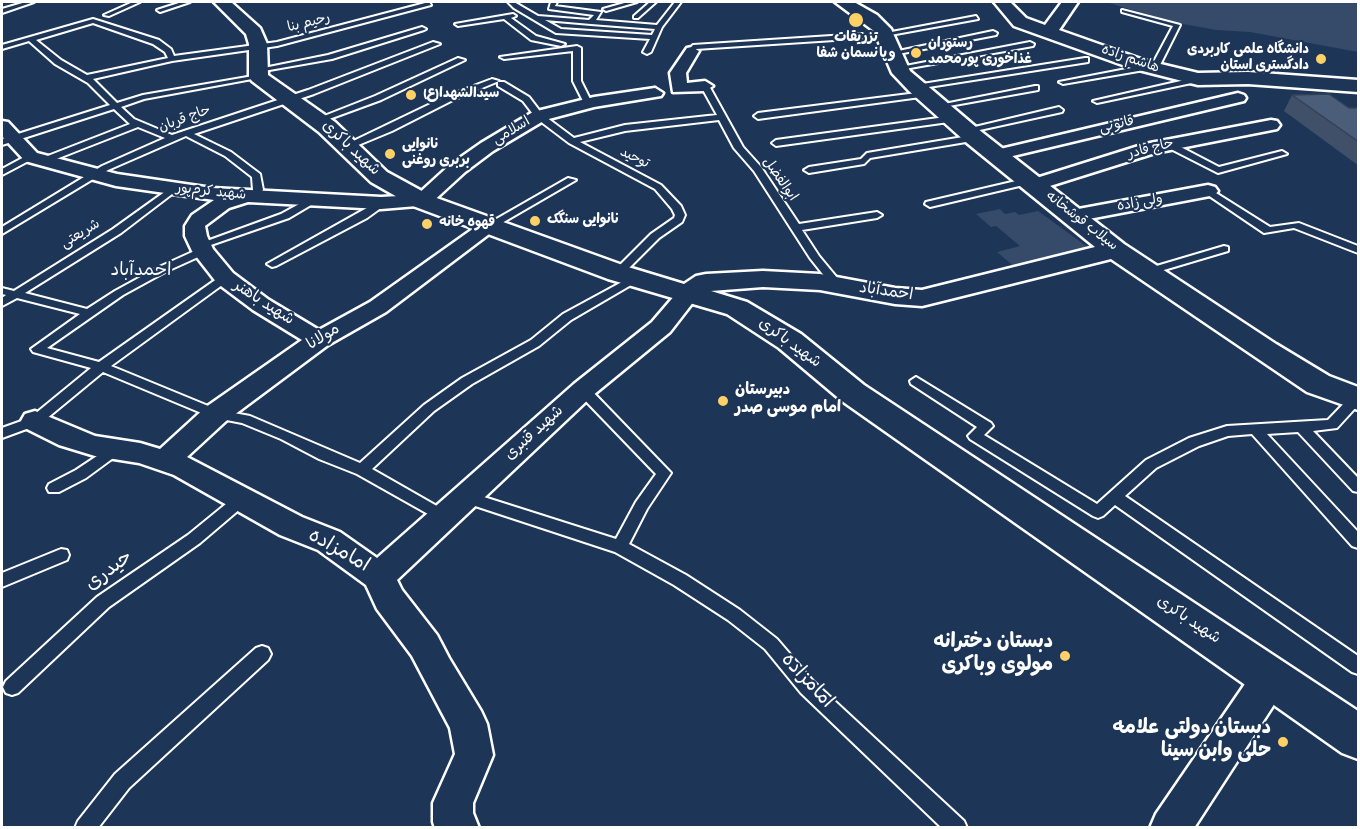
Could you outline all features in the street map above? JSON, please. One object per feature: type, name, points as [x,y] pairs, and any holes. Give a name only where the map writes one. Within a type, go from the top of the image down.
[{"type":"street","name":"شهید باکری","points":[[225,2],[254,32],[258,65],[289,98],[348,146],[379,177],[422,201],[628,276],[690,292],[736,308],[790,341],[853,393],[1359,737]]},
{"type":"street","name":"سیلاب قوشخانه","points":[[843,2],[871,19],[885,48],[945,112],[1115,250],[1282,362],[1318,384],[1358,399]]},
{"type":"street","name":"هاشم زاده","points":[[1002,2],[1020,22],[1150,68],[1197,79],[1248,78],[1359,87]]},
{"type":"street","points":[[1049,32],[1070,2]]},
{"type":"street","points":[[692,51],[678,73],[679,89],[705,86]]},
{"type":"street","name":"اسلامی","points":[[422,201],[458,168],[487,147],[539,116],[588,103],[655,93]]},
{"type":"street","name":"قانونی","points":[[996,155],[1238,98]]},
{"type":"street","name":"حاج قادر","points":[[1031,183],[1151,148],[1271,125]]},
{"type":"street","points":[[6,135],[37,159]]},
{"type":"street","name":"شهید کرم‌پور","points":[[37,159],[93,175],[173,189],[312,200],[381,203],[422,201]]},
{"type":"street","name":"ولی زاده","points":[[1073,216],[1208,191]]},
{"type":"street","points":[[202,248],[195,226],[199,219],[223,203],[252,197]]},
{"type":"street","name":"مولانا","points":[[165,461],[216,414],[319,340],[378,307],[491,225]]},
{"type":"street","name":"شهید باهنر","points":[[202,248],[225,278],[261,305],[319,340]]},
{"type":"street","name":"احمدآباد","points":[[690,292],[706,282],[764,279],[837,285],[895,296],[922,298],[1115,250]]},
{"type":"street","name":"شهید قنبری","points":[[379,576],[583,390],[661,327],[690,292]]},
{"type":"street","name":"امامزاده","points":[[35,421],[69,438],[184,467],[291,526],[329,541],[379,576],[389,598],[425,646],[436,670],[468,724],[474,755],[453,803],[454,826]]},
{"type":"street","points":[[1170,828],[1271,677]]},
{"type":"lane","points":[[2,11],[31,2]]},
{"type":"lane","points":[[107,15],[137,2]]},
{"type":"lane","points":[[160,10],[187,2]]},
{"type":"lane","name":"رحیم بنا","points":[[258,65],[429,4],[424,2]]},
{"type":"lane","points":[[512,2],[516,8],[559,31],[654,37]]},
{"type":"lane","points":[[554,2],[551,8],[599,13],[591,22]]},
{"type":"lane","points":[[606,9],[634,2]]},
{"type":"lane","points":[[636,17],[653,2]]},
{"type":"lane","points":[[647,52],[659,27],[678,2]]},
{"type":"lane","points":[[1063,82],[1150,68],[1177,25],[1124,11]]},
{"type":"lane","points":[[458,24],[505,17],[532,16],[659,27]]},
{"type":"lane","points":[[505,17],[534,38],[577,48]]},
{"type":"lane","points":[[885,48],[976,18]]},
{"type":"lane","points":[[2,47],[93,21],[156,42],[168,51],[172,59]]},
{"type":"lane","points":[[6,135],[258,65],[329,57],[422,29]]},
{"type":"lane","points":[[885,48],[993,33]]},
{"type":"lane","points":[[31,39],[58,63],[86,78],[137,124],[172,138]]},
{"type":"lane","points":[[692,51],[693,47],[885,48],[1030,44]]},
{"type":"lane","name":"حاج قربان","points":[[2,231],[93,175],[172,138],[436,45]]},
{"type":"lane","points":[[504,57],[577,48]]},
{"type":"lane","points":[[577,48],[577,81],[588,103]]},
{"type":"lane","points":[[547,50],[548,62]]},
{"type":"lane","points":[[86,78],[172,59],[258,65]]},
{"type":"lane","points":[[318,120],[378,98],[460,60]]},
{"type":"lane","points":[[809,170],[864,161],[867,156],[945,112],[1085,60]]},
{"type":"lane","points":[[1097,101],[1197,79]]},
{"type":"lane","name":"توحید","points":[[348,146],[389,129],[435,105],[498,82],[526,99],[539,116],[573,141],[658,187],[677,208],[680,216],[655,236],[628,276]]},
{"type":"lane","name":"ابوالفضل","points":[[705,86],[740,148],[758,169],[795,228],[837,285]]},
{"type":"lane","points":[[776,143],[945,112],[1035,88]]},
{"type":"lane","points":[[758,116],[1059,110]]},
{"type":"lane","points":[[573,141],[625,128],[722,117]]},
{"type":"lane","points":[[2,172],[137,124]]},
{"type":"lane","points":[[186,133],[228,154],[257,176],[258,190],[252,197]]},
{"type":"lane","points":[[1170,145],[1218,170],[1282,153]]},
{"type":"lane","points":[[491,225],[571,180]]},
{"type":"lane","points":[[930,204],[1031,183]]},
{"type":"lane","name":"شریعتی","points":[[2,303],[117,231],[173,189]]},
{"type":"lane","points":[[1208,191],[1268,231],[1295,225],[1359,250]]},
{"type":"lane","points":[[312,200],[285,216],[202,248],[141,280],[37,348],[101,367],[216,414],[245,419],[362,470],[444,517]]},
{"type":"lane","points":[[272,264],[363,216],[381,203]]},
{"type":"lane","points":[[795,228],[877,215]]},
{"type":"lane","points":[[1147,272],[1224,249]]},
{"type":"lane","points":[[362,470],[429,408],[467,381],[535,343],[567,317],[628,276]]},
{"type":"lane","points":[[2,433],[35,421],[101,367],[225,278]]},
{"type":"lane","points":[[2,291],[88,313]]},
{"type":"lane","points":[[916,381],[986,426],[975,436],[1098,512],[1151,464],[1194,442],[1227,431],[1332,425],[1358,399]]},
{"type":"lane","points":[[583,390],[664,473],[636,514],[620,547]]},
{"type":"lane","points":[[1302,428],[1359,487]]},
{"type":"lane","points":[[1256,430],[1359,542]]},
{"type":"lane","points":[[54,488],[81,474],[115,449]]},
{"type":"lane","name":"امامزاده","points":[[465,497],[620,547],[680,580],[734,615],[771,644],[807,687],[957,828]]},
{"type":"lane","points":[[1115,497],[1359,666]]},
{"type":"lane","name":"حیدری","points":[[12,687],[103,602],[194,539],[242,500]]},
{"type":"lane","points":[[2,580],[61,555]]},
{"type":"lane","points":[[85,828],[122,781],[262,654]]},
{"type":"shaded area","points":[[1106,2],[1358,2],[1358,52],[1250,32],[1216,30],[1172,22]]},
{"type":"shaded area","points":[[1000,209],[1005,214],[1015,212],[1019,215],[1038,211],[1089,248],[1016,268],[997,252],[1020,246],[996,226],[991,227],[976,214]]},
{"type":"building","points":[[1329,94],[1349,108],[1359,108],[1359,142],[1292,95]]},
{"type":"place","name":"تزریقات وپانسمان شفا","points":[[856,20]]},
{"type":"place","name":"رستوران غذاخوری پورمحمد","points":[[916,53]]},
{"type":"place","name":"دانشگاه علمی کاربردی دادگستری استان","points":[[1321,59]]},
{"type":"place","name":"سیدالشهدا(ع)","points":[[411,95]]},
{"type":"place","name":"نانوایی بربری روغنی","points":[[390,154]]},
{"type":"place","name":"نانوایی سنگک","points":[[535,221]]},
{"type":"place","name":"قهوه خانه","points":[[427,224]]},
{"type":"place","name":"دبیرستان امام موسی صدر","points":[[723,401]]},
{"type":"place","name":"دبستان دخترانه مولوی وباکری","points":[[1065,656]]},
{"type":"place","name":"دبستان دولتی علامه حلی وابن سینا","points":[[1283,742]]},
{"type":"district","name":"احمدآباد","points":[[141,272]]}]
